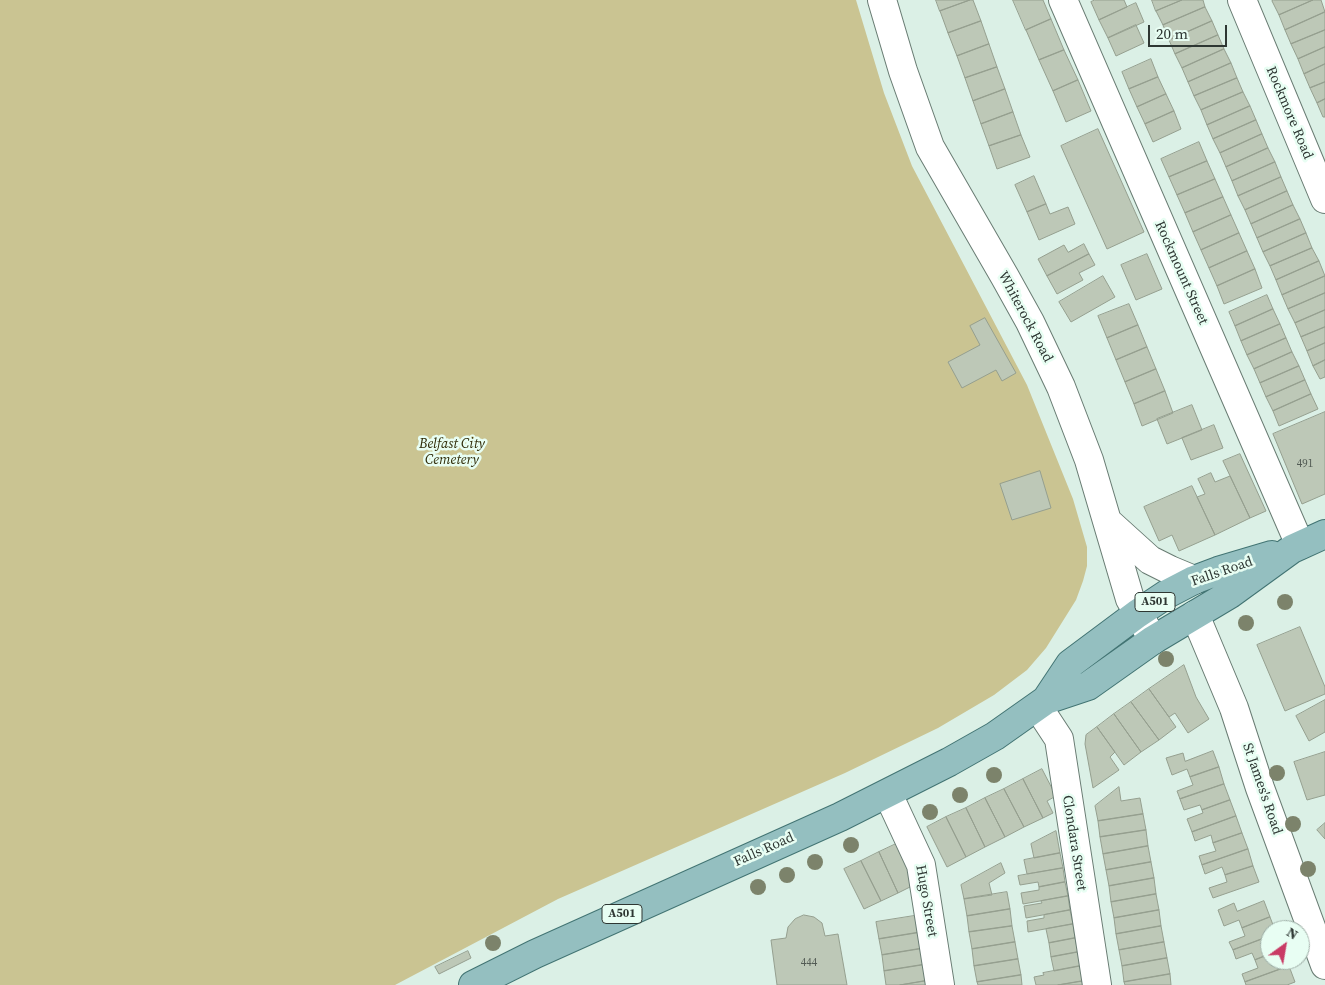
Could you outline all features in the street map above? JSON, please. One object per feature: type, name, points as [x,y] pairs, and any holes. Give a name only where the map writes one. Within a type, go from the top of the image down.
[{"type":"main road","name":"Falls Road","points":[[1042,704],[1070,664],[1137,614],[1168,594],[1194,580],[1296,547],[1325,534]]},
{"type":"main road","name":"Falls Road","points":[[473,985],[535,954],[888,794],[949,762],[995,736],[1042,704],[1088,686],[1153,640],[1230,594],[1296,547]]},
{"type":"street","name":"Whiterock Road","points":[[882,0],[903,71],[930,147],[1030,322],[1061,387],[1089,460],[1124,582],[1137,614],[1153,640]]},
{"type":"street","name":"Rockmount Street","points":[[1063,0],[1296,547]]},
{"type":"street","name":"Rockmore Road","points":[[1242,0],[1325,199]]},
{"type":"street","points":[[1108,522],[1150,560],[1194,580]]},
{"type":"street","name":"St James's Road","points":[[1195,615],[1234,708],[1260,788],[1323,951]]},
{"type":"street","name":"Clondara Street","points":[[1042,704],[1059,739],[1097,985]]},
{"type":"street","name":"Hugo Street","points":[[888,794],[921,866],[940,985]]},
{"type":"green space","name":"Belfast City Cemetery","points":[[0,0],[856,0],[884,93],[912,166],[1027,385],[1073,499],[1087,547],[1087,566],[1076,600],[1046,648],[1027,670],[994,695],[938,728],[845,773],[558,899],[395,985],[0,985]]},
{"type":"building","points":[[936,0],[970,0],[940,11]]},
{"type":"building","points":[[973,0],[981,21],[948,33],[940,11]]},
{"type":"building","points":[[1013,0],[1043,0],[1051,19],[1026,30]]},
{"type":"building","points":[[1095,0],[1124,0],[1127,7],[1099,20],[1091,2]]},
{"type":"building","points":[[1152,0],[1182,0],[1156,11]]},
{"type":"building","points":[[1182,0],[1203,0],[1205,7],[1163,25],[1156,11]]},
{"type":"building","points":[[1313,0],[1279,15],[1272,1]]},
{"type":"building","points":[[1313,0],[1321,0],[1325,12],[1285,30],[1279,15]]},
{"type":"building","points":[[1136,3],[1144,22],[1108,38],[1099,20]]},
{"type":"building","points":[[1205,7],[1212,21],[1169,40],[1163,25]]},
{"type":"building","points":[[1325,12],[1325,30],[1291,44],[1285,30]]},
{"type":"building","points":[[1051,19],[1064,50],[1039,60],[1026,30]]},
{"type":"building","points":[[981,21],[989,44],[957,56],[948,33]]},
{"type":"building","points":[[1212,21],[1218,35],[1175,54],[1169,40]]},
{"type":"building","points":[[1136,25],[1144,43],[1116,56],[1108,38]]},
{"type":"building","points":[[1325,30],[1325,47],[1298,59],[1291,44]]},
{"type":"building","points":[[1218,35],[1224,49],[1182,68],[1175,54]]},
{"type":"building","points":[[989,44],[997,67],[965,78],[957,56]]},
{"type":"building","points":[[1325,47],[1325,64],[1304,74],[1298,59]]},
{"type":"building","points":[[1224,49],[1231,63],[1188,82],[1182,68]]},
{"type":"building","points":[[1064,50],[1078,80],[1053,91],[1039,60]]},
{"type":"building","points":[[1151,59],[1158,77],[1129,89],[1122,72]]},
{"type":"building","points":[[1231,63],[1237,78],[1194,96],[1188,82]]},
{"type":"building","points":[[1325,64],[1325,82],[1310,88],[1304,74]]},
{"type":"building","points":[[997,67],[1005,89],[973,101],[965,78]]},
{"type":"building","points":[[1158,77],[1166,94],[1137,107],[1129,89]]},
{"type":"building","points":[[1237,78],[1243,92],[1201,110],[1194,96]]},
{"type":"building","points":[[1078,80],[1091,111],[1066,122],[1053,91]]},
{"type":"building","points":[[1325,82],[1325,99],[1317,103],[1310,88]]},
{"type":"building","points":[[1005,89],[1013,112],[981,124],[973,101]]},
{"type":"building","points":[[1243,92],[1250,106],[1207,125],[1201,110]]},
{"type":"building","points":[[1166,94],[1174,111],[1145,124],[1137,107]]},
{"type":"building","points":[[1325,99],[1325,117],[1323,117],[1317,103]]},
{"type":"building","points":[[1250,106],[1256,120],[1213,139],[1207,125]]},
{"type":"building","points":[[1174,111],[1181,129],[1153,142],[1145,124]]},
{"type":"building","points":[[1013,112],[1021,135],[989,146],[981,124]]},
{"type":"building","points":[[1256,120],[1262,134],[1220,153],[1213,139]]},
{"type":"building","points":[[1098,129],[1144,232],[1107,249],[1061,146]]},
{"type":"building","points":[[1262,134],[1268,148],[1226,167],[1220,153]]},
{"type":"building","points":[[1021,135],[1030,157],[997,169],[989,146]]},
{"type":"building","points":[[1199,142],[1207,161],[1169,177],[1161,159]]},
{"type":"building","points":[[1268,148],[1275,162],[1232,181],[1226,167]]},
{"type":"building","points":[[1207,161],[1215,179],[1177,195],[1169,177]]},
{"type":"building","points":[[1275,162],[1281,177],[1238,196],[1232,181]]},
{"type":"building","points":[[1034,176],[1046,204],[1027,212],[1015,185]]},
{"type":"building","points":[[1281,177],[1287,191],[1245,210],[1238,196]]},
{"type":"building","points":[[1215,179],[1223,197],[1185,213],[1177,195]]},
{"type":"building","points":[[1287,191],[1293,205],[1251,224],[1245,210]]},
{"type":"building","points":[[1223,197],[1231,215],[1193,232],[1185,213]]},
{"type":"building","points":[[1046,204],[1050,214],[1068,207],[1075,224],[1039,240],[1027,212]]},
{"type":"building","points":[[1293,205],[1300,219],[1257,238],[1251,224]]},
{"type":"building","points":[[1231,215],[1239,233],[1201,250],[1193,232]]},
{"type":"building","points":[[1300,219],[1306,233],[1263,252],[1257,238]]},
{"type":"building","points":[[1239,233],[1247,251],[1209,268],[1201,250]]},
{"type":"building","points":[[1306,233],[1312,248],[1270,266],[1263,252]]},
{"type":"building","points":[[1084,244],[1089,254],[1047,276],[1038,259],[1064,245],[1068,252]]},
{"type":"building","points":[[1312,248],[1319,261],[1276,280],[1270,266]]},
{"type":"building","points":[[1247,251],[1255,269],[1217,286],[1209,268]]},
{"type":"building","points":[[1089,254],[1095,265],[1079,273],[1083,280],[1057,294],[1047,276]]},
{"type":"building","points":[[1147,254],[1162,289],[1136,300],[1121,265]]},
{"type":"building","points":[[1319,261],[1325,276],[1282,295],[1276,280]]},
{"type":"building","points":[[1255,269],[1262,288],[1224,304],[1217,286]]},
{"type":"building","points":[[1103,276],[1115,297],[1071,322],[1059,302]]},
{"type":"building","points":[[1325,276],[1325,293],[1288,309],[1282,295]]},
{"type":"building","points":[[1325,293],[1325,310],[1295,323],[1288,309]]},
{"type":"building","points":[[1267,295],[1273,309],[1235,326],[1229,312]]},
{"type":"building","points":[[1129,304],[1138,325],[1107,338],[1098,316]]},
{"type":"building","points":[[1273,309],[1280,324],[1241,341],[1235,326]]},
{"type":"building","points":[[1325,310],[1325,327],[1301,337],[1295,323]]},
{"type":"building","points":[[985,318],[1016,373],[1002,381],[996,370],[962,388],[948,362],[980,345],[970,326]]},
{"type":"building","points":[[1280,324],[1286,338],[1247,355],[1241,341]]},
{"type":"building","points":[[1138,325],[1147,347],[1116,360],[1107,338]]},
{"type":"building","points":[[1325,327],[1325,343],[1307,351],[1301,337]]},
{"type":"building","points":[[1286,338],[1292,352],[1254,369],[1247,355]]},
{"type":"building","points":[[1325,343],[1325,360],[1313,366],[1307,351]]},
{"type":"building","points":[[1147,347],[1156,369],[1125,382],[1116,360]]},
{"type":"building","points":[[1292,352],[1299,366],[1260,383],[1254,369]]},
{"type":"building","points":[[1325,360],[1325,377],[1320,379],[1313,366]]},
{"type":"building","points":[[1299,366],[1305,380],[1266,397],[1260,383]]},
{"type":"building","points":[[1156,369],[1165,391],[1134,404],[1125,382]]},
{"type":"building","points":[[1305,380],[1311,394],[1273,411],[1266,397]]},
{"type":"building","points":[[1165,391],[1173,413],[1142,426],[1134,404]]},
{"type":"building","points":[[1311,394],[1318,409],[1279,426],[1273,411]]},
{"type":"building","points":[[1192,405],[1202,430],[1167,444],[1157,419]]},
{"type":"building","points":[[1325,412],[1325,494],[1302,504],[1273,434]]},
{"type":"building","points":[[1214,425],[1223,448],[1191,460],[1182,438]]},
{"type":"building","points":[[1240,454],[1266,511],[1250,518],[1223,461]]},
{"type":"building","points":[[1040,471],[1051,508],[1012,520],[1000,484]]},
{"type":"building","points":[[1211,473],[1215,482],[1230,476],[1250,518],[1215,535],[1197,497],[1205,494],[1198,479]]},
{"type":"building","points":[[1192,486],[1215,535],[1179,551],[1172,535],[1159,541],[1144,507]]},
{"type":"building","points":[[1300,627],[1325,687],[1325,694],[1285,711],[1257,645]]},
{"type":"building","points":[[1184,665],[1196,697],[1209,719],[1188,733],[1175,713],[1169,717],[1149,689]]},
{"type":"building","points":[[1149,689],[1176,727],[1159,740],[1131,702]]},
{"type":"building","points":[[1325,700],[1325,732],[1309,741],[1296,716]]},
{"type":"building","points":[[1131,702],[1159,740],[1141,752],[1114,714]]},
{"type":"building","points":[[1114,714],[1141,752],[1124,765],[1097,727]]},
{"type":"building","points":[[1097,727],[1115,752],[1110,757],[1119,770],[1093,788],[1085,744],[1086,735]]},
{"type":"building","points":[[1213,751],[1219,767],[1190,777],[1187,769],[1172,775],[1166,758],[1183,753],[1185,761]]},
{"type":"building","points":[[1325,752],[1325,795],[1307,800],[1294,762]]},
{"type":"building","points":[[1219,767],[1224,784],[1180,799],[1177,791],[1193,785],[1190,777]]},
{"type":"building","points":[[1042,769],[1056,796],[1047,801],[1053,813],[1043,818],[1023,779]]},
{"type":"building","points":[[1023,779],[1043,818],[1024,827],[1004,789]]},
{"type":"building","points":[[1224,784],[1230,800],[1202,810],[1200,805],[1184,810],[1180,799]]},
{"type":"building","points":[[1119,787],[1121,801],[1140,798],[1143,814],[1098,821],[1095,806]]},
{"type":"building","points":[[1004,789],[1024,827],[1005,837],[985,798]]},
{"type":"building","points":[[985,798],[1005,837],[985,847],[966,808]]},
{"type":"building","points":[[1230,800],[1236,816],[1192,832],[1187,819],[1203,813],[1202,810]]},
{"type":"building","points":[[966,808],[985,847],[966,857],[946,817]]},
{"type":"building","points":[[1143,814],[1146,830],[1100,837],[1098,821]]},
{"type":"building","points":[[1236,816],[1242,833],[1213,843],[1211,835],[1195,841],[1192,832]]},
{"type":"building","points":[[946,817],[966,857],[947,867],[927,827]]},
{"type":"building","points":[[1325,823],[1325,839],[1317,830]]},
{"type":"building","points":[[1146,830],[1148,846],[1103,854],[1100,837]]},
{"type":"building","points":[[1056,831],[1060,853],[1034,858],[1031,844]]},
{"type":"building","points":[[1242,833],[1248,849],[1202,865],[1199,856],[1216,851],[1213,843]]},
{"type":"building","points":[[896,844],[916,884],[898,893],[879,852]]},
{"type":"building","points":[[1148,846],[1151,862],[1106,870],[1103,854]]},
{"type":"building","points":[[1248,849],[1253,866],[1225,875],[1222,867],[1205,874],[1202,865]]},
{"type":"building","points":[[879,852],[898,893],[881,901],[861,861]]},
{"type":"building","points":[[1060,853],[1063,868],[1027,874],[1024,860]]},
{"type":"building","points":[[861,861],[881,901],[864,909],[844,869]]},
{"type":"building","points":[[1151,862],[1154,878],[1109,886],[1106,870]]},
{"type":"building","points":[[1001,863],[1005,873],[989,883],[992,895],[964,899],[961,885]]},
{"type":"building","points":[[1253,866],[1259,882],[1213,898],[1209,888],[1227,882],[1225,875]]},
{"type":"building","points":[[1063,868],[1065,882],[1039,887],[1038,882],[1020,885],[1018,876]]},
{"type":"building","points":[[1154,878],[1156,894],[1111,902],[1109,886]]},
{"type":"building","points":[[1065,882],[1068,896],[1023,904],[1021,893]]},
{"type":"building","points":[[1007,892],[1010,909],[967,916],[964,899]]},
{"type":"building","points":[[1156,894],[1159,910],[1114,918],[1111,902]]},
{"type":"building","points":[[1068,896],[1070,910],[1026,918],[1024,906]]},
{"type":"building","points":[[1264,901],[1270,917],[1242,928],[1239,920],[1224,926],[1218,910],[1234,903],[1237,911]]},
{"type":"building","points":[[1010,909],[1012,926],[969,932],[967,916]]},
{"type":"building","points":[[1070,910],[1073,924],[1028,932],[1027,921],[1044,918],[1044,915]]},
{"type":"building","points":[[1159,910],[1161,926],[1116,934],[1114,918]]},
{"type":"building","points":[[804,915],[814,917],[822,923],[825,936],[838,934],[847,985],[777,985],[771,940],[786,938],[788,927],[795,919]]},
{"type":"building","points":[[920,915],[922,932],[879,939],[876,922]]},
{"type":"building","points":[[1260,921],[1260,940],[1233,950],[1229,942],[1245,936],[1242,928]]},
{"type":"building","points":[[1073,924],[1075,938],[1049,943],[1046,929]]},
{"type":"building","points":[[1012,926],[1015,942],[972,949],[969,932]]},
{"type":"building","points":[[1161,926],[1164,942],[1119,950],[1116,934]]},
{"type":"building","points":[[922,932],[925,948],[882,955],[879,939]]},
{"type":"building","points":[[1075,938],[1078,952],[1051,957],[1049,943]]},
{"type":"building","points":[[1260,940],[1260,958],[1255,960],[1252,953],[1236,959],[1233,950]]},
{"type":"building","points":[[1015,942],[1018,959],[974,966],[972,949]]},
{"type":"building","points":[[1164,942],[1167,958],[1122,966],[1119,950]]},
{"type":"building","points":[[925,948],[928,964],[884,971],[882,955]]},
{"type":"building","points":[[468,951],[471,958],[439,974],[435,967]]},
{"type":"building","points":[[1078,952],[1080,966],[1054,971],[1051,957]]},
{"type":"building","points":[[1167,958],[1170,974],[1124,982],[1122,966]]},
{"type":"building","points":[[1260,958],[1260,970],[1278,970],[1245,982],[1242,974],[1258,968],[1255,960]]},
{"type":"building","points":[[1018,959],[1021,975],[977,982],[974,966]]},
{"type":"building","points":[[928,964],[931,980],[900,985],[886,985],[884,971]]},
{"type":"building","points":[[1080,966],[1083,981],[1058,985],[1036,985],[1034,977],[1044,975],[1043,973]]},
{"type":"building","points":[[1278,970],[1290,970],[1295,982],[1287,985],[1246,985],[1245,982]]},
{"type":"building","points":[[1170,974],[1171,985],[1125,985],[1124,982]]},
{"type":"building","points":[[1021,975],[1022,985],[978,985],[977,982]]},
{"type":"building","points":[[931,980],[931,985],[900,985]]},
{"type":"building","points":[[1083,981],[1083,985],[1058,985]]}]
